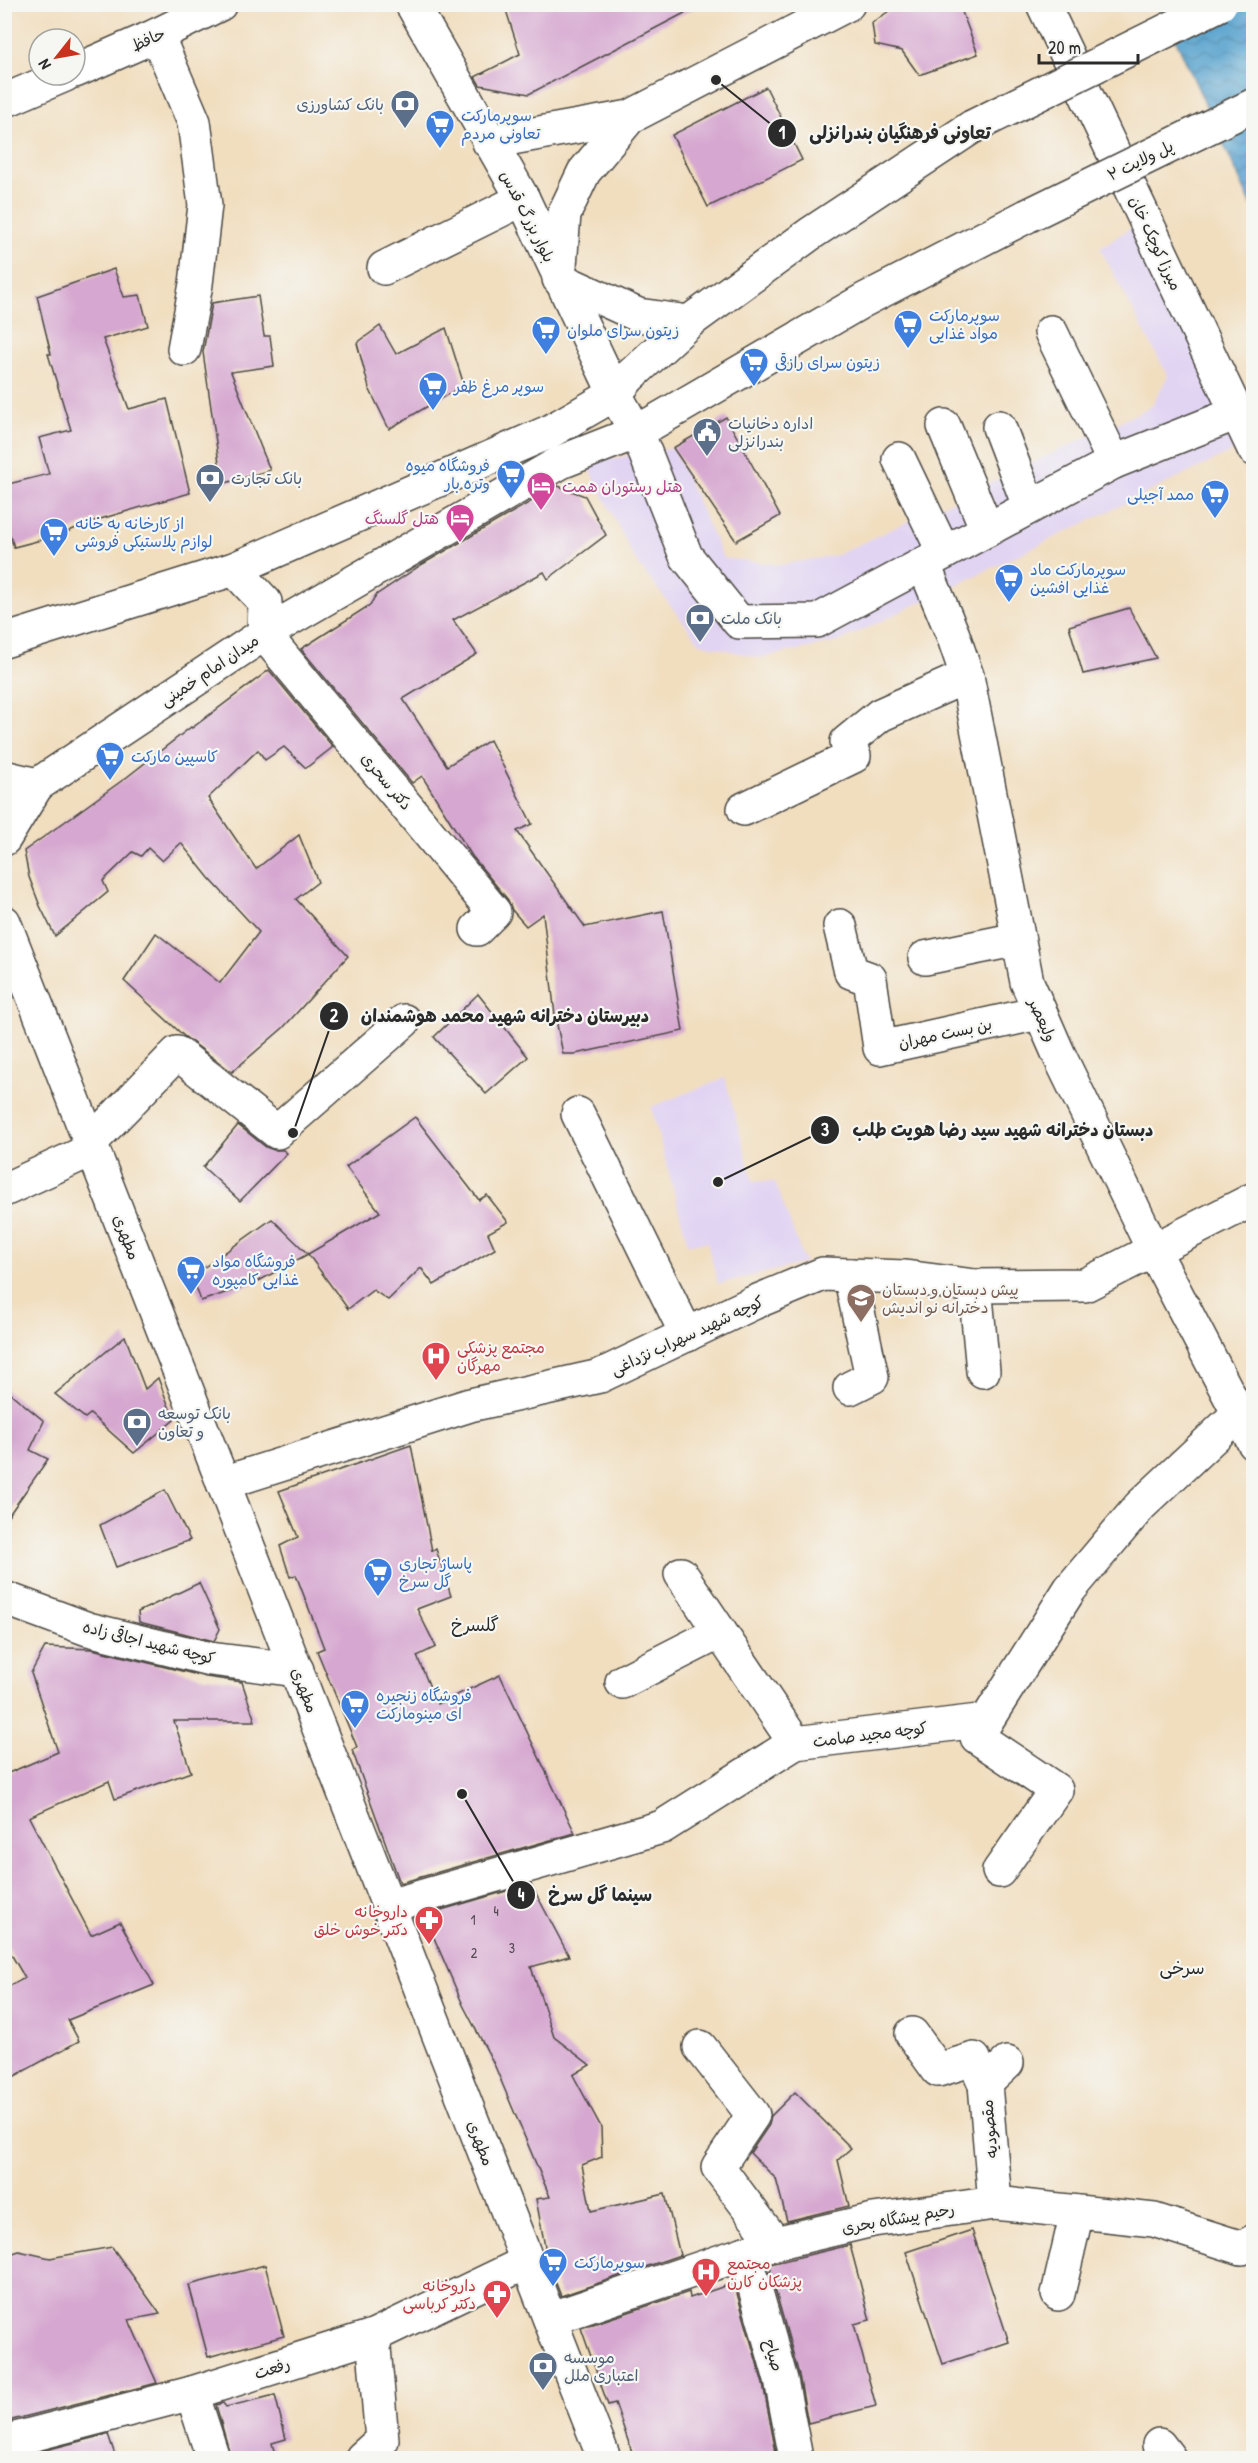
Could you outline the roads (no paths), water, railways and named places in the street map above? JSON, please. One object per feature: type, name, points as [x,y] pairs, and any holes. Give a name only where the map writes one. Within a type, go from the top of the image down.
[{"type":"street","name":"حافظ","points":[[87,66],[220,4]]},
{"type":"street","name":"بلوار بزرگ قدس","points":[[412,4],[523,200],[615,394],[636,432],[686,556],[739,622],[817,621],[934,559]]},
{"type":"street","points":[[489,142],[630,117],[849,4]]},
{"type":"street","name":"میرزا کوچک خان","points":[[1043,4],[1254,448]]},
{"type":"street","points":[[4,641],[234,569],[549,432],[615,394],[629,377],[689,322],[810,234],[972,127],[1220,4]]},
{"type":"street","points":[[157,35],[194,122],[205,206],[196,284],[184,349]]},
{"type":"street","points":[[4,101],[37,87]]},
{"type":"street","name":"پل ولایت ۲","points":[[264,634],[561,462],[636,432],[864,300],[1027,216],[1254,105]]},
{"type":"street","points":[[630,117],[584,172],[564,213],[559,279],[638,315],[689,322]]},
{"type":"street","points":[[384,268],[523,200]]},
{"type":"street","points":[[1051,332],[1114,462]]},
{"type":"street","points":[[934,559],[1114,462],[1237,413]]},
{"type":"street","points":[[944,426],[987,530]]},
{"type":"street","points":[[999,427],[1029,506]]},
{"type":"street","name":"ولیعصر","points":[[899,459],[934,559],[953,635],[967,676],[1027,982],[1039,1013],[1154,1251],[1254,1443]]},
{"type":"street","name":"میدان امام خمینی","points":[[37,785],[264,634],[265,602],[234,569]]},
{"type":"street","name":"دکتر سحری","points":[[264,634],[494,912],[477,928]]},
{"type":"street","points":[[744,809],[854,756],[847,742],[880,715],[967,676]]},
{"type":"street","points":[[4,777],[37,785],[4,839]]},
{"type":"street","name":"مطهری","points":[[4,922],[604,2458]]},
{"type":"street","name":"بن بست مهران","points":[[840,926],[851,972],[870,979],[880,1048],[1039,1013]]},
{"type":"street","points":[[925,958],[1018,939]]},
{"type":"street","points":[[4,1190],[92,1146],[177,1053],[276,1132],[404,1021]]},
{"type":"street","points":[[578,1114],[687,1335]]},
{"type":"street","name":"کوچه شهید سهراب نژداغی","points":[[223,1483],[470,1406],[600,1376],[823,1274],[905,1277],[975,1287],[1085,1285],[1254,1199]]},
{"type":"street","points":[[850,1275],[872,1377],[850,1388]]},
{"type":"street","points":[[975,1287],[983,1371]]},
{"type":"street","points":[[999,1871],[1056,1790],[977,1737],[1070,1589],[1140,1506],[1238,1414]]},
{"type":"street","points":[[681,1575],[795,1743]]},
{"type":"street","name":"کوچه شهید اجاقی زاده","points":[[4,1598],[88,1629],[210,1659],[297,1670]]},
{"type":"street","points":[[622,1682],[720,1632]]},
{"type":"street","name":"کوچه مجید صامت","points":[[389,1906],[662,1827],[795,1743],[987,1720]]},
{"type":"street","name":"مقصودیه","points":[[912,2034],[938,2070],[974,2059],[996,2073],[995,2203]]},
{"type":"street","points":[[700,2047],[753,2115],[718,2167],[760,2248]]},
{"type":"street","name":"رحیم پیشگاه بحری","points":[[550,2319],[760,2248],[873,2220],[995,2203],[1154,2220],[1242,2248],[1254,2241]]},
{"type":"street","points":[[1058,2294],[1077,2212]]},
{"type":"street","name":"صیاح","points":[[760,2248],[796,2458]]},
{"type":"street","name":"رفعت","points":[[4,2442],[192,2393],[373,2336],[527,2262]]},
{"type":"street","points":[[362,2458],[382,2440],[373,2336]]},
{"type":"street","points":[[192,2393],[213,2458]]},
{"type":"water","points":[[1160,5],[1253,5],[1253,208]]},
{"type":"place","name":"تعاونی فرهنگیان بندرانزلی","points":[[716,80]]},
{"type":"place","name":"بانک کشاورزی","points":[[405,130]]},
{"type":"place","name":"سوپرمارکت تعاونی مردم","points":[[440,150]]},
{"type":"place","name":"سوپرمارکت مواد غذایی","points":[[908,350]]},
{"type":"place","name":"زيتون سرای ملوان","points":[[546,356]]},
{"type":"place","name":"زیتون سرای رازقی","points":[[754,388]]},
{"type":"place","name":"سوپر مرغ ظفر","points":[[433,412]]},
{"type":"place","name":"اداره دخانیات بندرانزلی","points":[[707,458]]},
{"type":"place","name":"فروشگاه میوه وتره بار","points":[[511,500]]},
{"type":"place","name":"بانک تجارت","points":[[210,504]]},
{"type":"place","name":"هتل رستوران همت","points":[[541,512]]},
{"type":"place","name":"ممد آجیلی","points":[[1215,520]]},
{"type":"place","name":"هتل گلسنگ","points":[[460,544]]},
{"type":"place","name":"از کارخانه به خانه لوازم پلاستیکی فروشی","points":[[54,558]]},
{"type":"place","name":"سوپرمارکت ماد غذایی افشین","points":[[1009,604]]},
{"type":"place","name":"بانک ملت","points":[[700,644]]},
{"type":"place","name":"کاسپین مارکت","points":[[110,782]]},
{"type":"place","name":"دبیرستان دخترانه شهید محمد هوشمندان","points":[[293,1133]]},
{"type":"place","name":"دبستان دخترانه شهید سید رضا هویت طلب","points":[[718,1182]]},
{"type":"place","name":"فروشگاه مواد غذایی کامپوره","points":[[191,1296]]},
{"type":"place","name":"پیش دبستان و دبستان دخترانه نو اندیش","points":[[861,1324]]},
{"type":"place","name":"مجتمع پزشکی مهرگان","points":[[436,1382]]},
{"type":"place","name":"بانک توسعه و تعاون","points":[[137,1448]]},
{"type":"place","name":"پاساژ تجاری گل سرخ","points":[[378,1598]]},
{"type":"place","name":"فروشگاه زنجیره ای مینومارکت","points":[[355,1730]]},
{"type":"place","name":"سینما گل سرخ","points":[[462,1794]]},
{"type":"place","name":"داروخانه دکتر خوش خلق","points":[[429,1946]]},
{"type":"place","name":"سوپرمارکت","points":[[553,2288]]},
{"type":"place","name":"مجتمع پزشکان کارن","points":[[706,2298]]},
{"type":"place","name":"داروخانه دکتر کرباسی","points":[[497,2320]]},
{"type":"place","name":"موسسه اعتباری ملل","points":[[543,2392]]},
{"type":"district","name":"گلسرخ","points":[[475,1624]]},
{"type":"district","name":"سرخی","points":[[1182,1967]]}]
